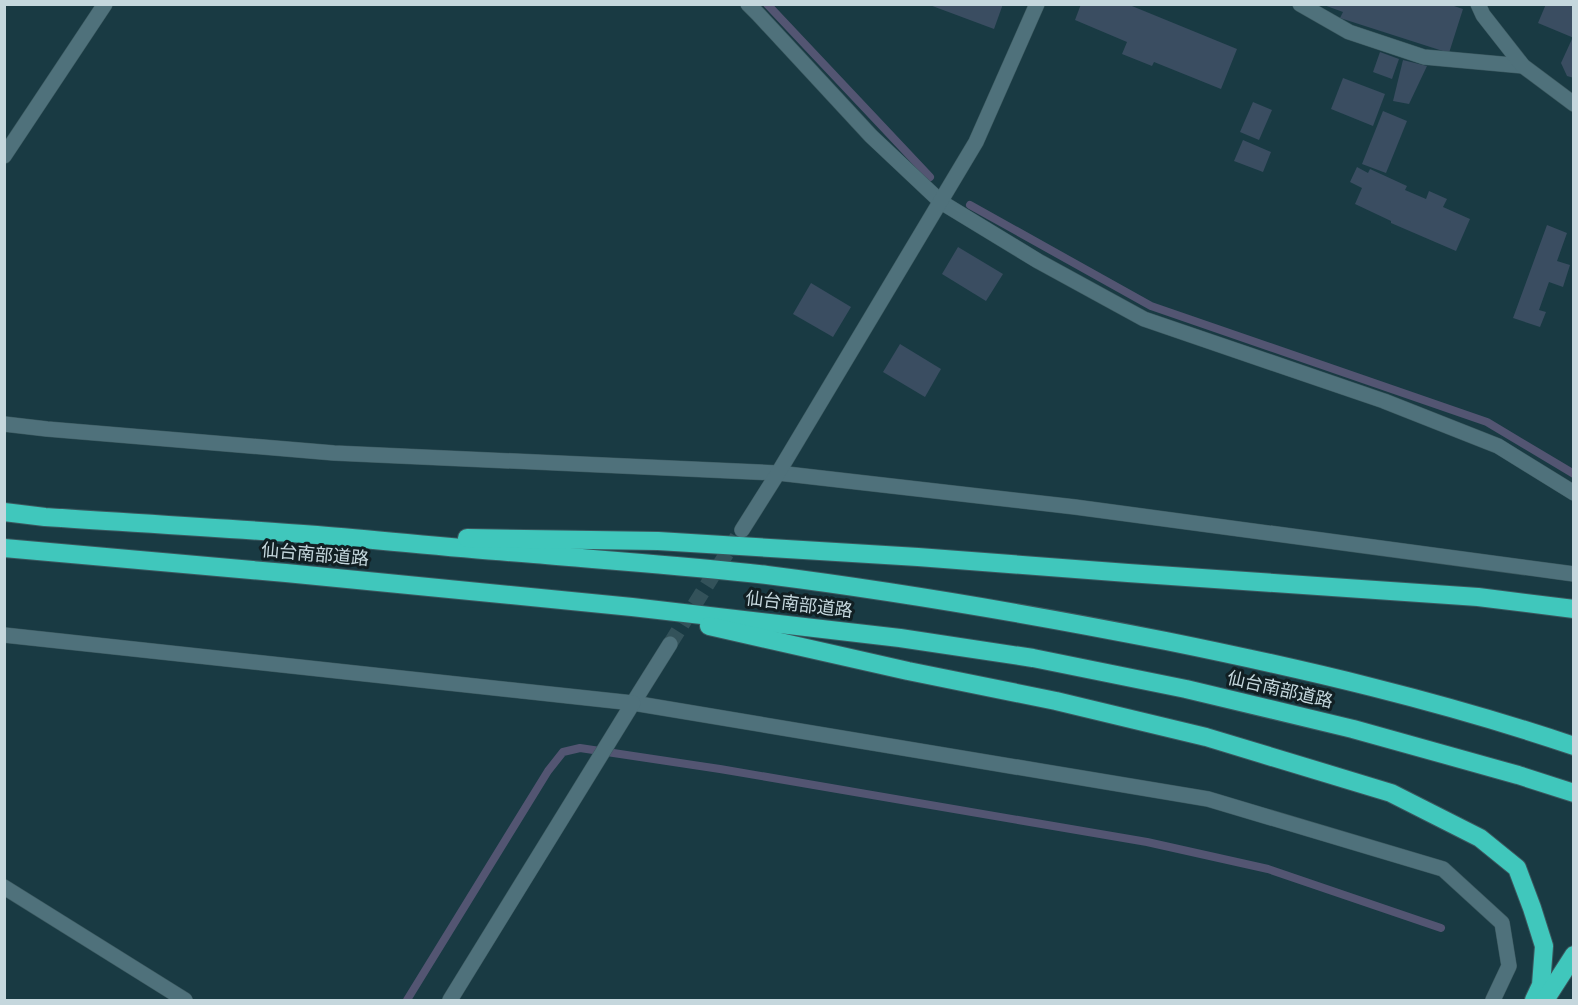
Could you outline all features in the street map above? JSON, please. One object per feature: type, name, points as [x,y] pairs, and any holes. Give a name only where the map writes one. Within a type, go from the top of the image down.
[{"type":"highway","name":"仙台南部道路","points":[[4,512],[45,517],[318,535],[671,565],[922,596],[1074,623],[1253,659],[1385,690],[1540,734],[1574,746]]},
{"type":"highway","points":[[318,535],[670,542],[918,557],[1479,597],[1574,609]]},
{"type":"highway","name":"仙台南部道路","points":[[4,548],[632,607],[900,638],[1045,661],[1186,689],[1353,729],[1574,793]]},
{"type":"highway","points":[[632,607],[1195,734],[1391,793],[1480,838],[1517,868],[1544,946],[1541,985],[1534,1000]]},
{"type":"highway","points":[[1545,1000],[1574,955]]},
{"type":"street","points":[[4,156],[105,4]]},
{"type":"street","points":[[748,4],[871,136],[941,202],[1038,261],[1144,319],[1384,401],[1498,446],[1574,493]]},
{"type":"street","points":[[742,530],[976,142],[1037,4]]},
{"type":"street","points":[[1300,4],[1349,32],[1425,57],[1523,66]]},
{"type":"street","points":[[1478,4],[1483,15],[1523,66],[1574,104]]},
{"type":"street","points":[[4,424],[334,453],[778,473],[1075,507],[1574,574]]},
{"type":"street","points":[[4,636],[633,703],[1208,799],[1443,869],[1502,923],[1509,966],[1493,1000]]},
{"type":"street","points":[[450,1000],[670,644]]},
{"type":"street","points":[[4,887],[185,1000]]},
{"type":"building","points":[[927,4],[1003,4],[994,29]]},
{"type":"building","points":[[1081,4],[1127,4],[1237,49],[1221,89],[1154,62],[1152,66],[1122,54],[1127,42],[1075,20]]},
{"type":"building","points":[[1321,4],[1448,4],[1463,9],[1449,53],[1340,18],[1343,12]]},
{"type":"building","points":[[1546,4],[1574,4],[1574,38],[1538,23]]},
{"type":"building","points":[[1574,39],[1574,78],[1567,76],[1561,63]]},
{"type":"building","points":[[1380,52],[1399,59],[1392,79],[1373,72]]},
{"type":"building","points":[[1403,60],[1427,66],[1409,104],[1393,101]]},
{"type":"building","points":[[1343,78],[1385,94],[1373,126],[1331,109]]},
{"type":"building","points":[[1253,102],[1272,110],[1259,140],[1240,132]]},
{"type":"building","points":[[1383,111],[1407,121],[1386,173],[1362,164]]},
{"type":"building","points":[[1243,140],[1271,152],[1263,172],[1234,161]]},
{"type":"building","points":[[1357,167],[1368,173],[1370,169],[1407,186],[1405,190],[1426,199],[1429,191],[1447,199],[1443,207],[1470,219],[1456,251],[1391,223],[1355,204],[1362,188],[1350,182]]},
{"type":"building","points":[[1547,225],[1567,233],[1557,261],[1570,265],[1563,287],[1549,282],[1539,310],[1546,312],[1540,327],[1513,318]]},
{"type":"building","points":[[958,247],[1003,274],[986,301],[942,274]]},
{"type":"building","points":[[811,283],[851,307],[833,337],[793,314]]},
{"type":"building","points":[[900,344],[941,369],[925,397],[883,372]]},
{"type":"waterway","points":[[767,4],[930,177]]},
{"type":"waterway","points":[[970,205],[1151,306],[1487,422],[1574,474]]},
{"type":"waterway","points":[[407,1000],[548,771],[563,752],[580,748],[720,769],[1147,842],[1268,869],[1441,928]]},
{"type":"tunnel","points":[[670,644],[737,537]]}]
